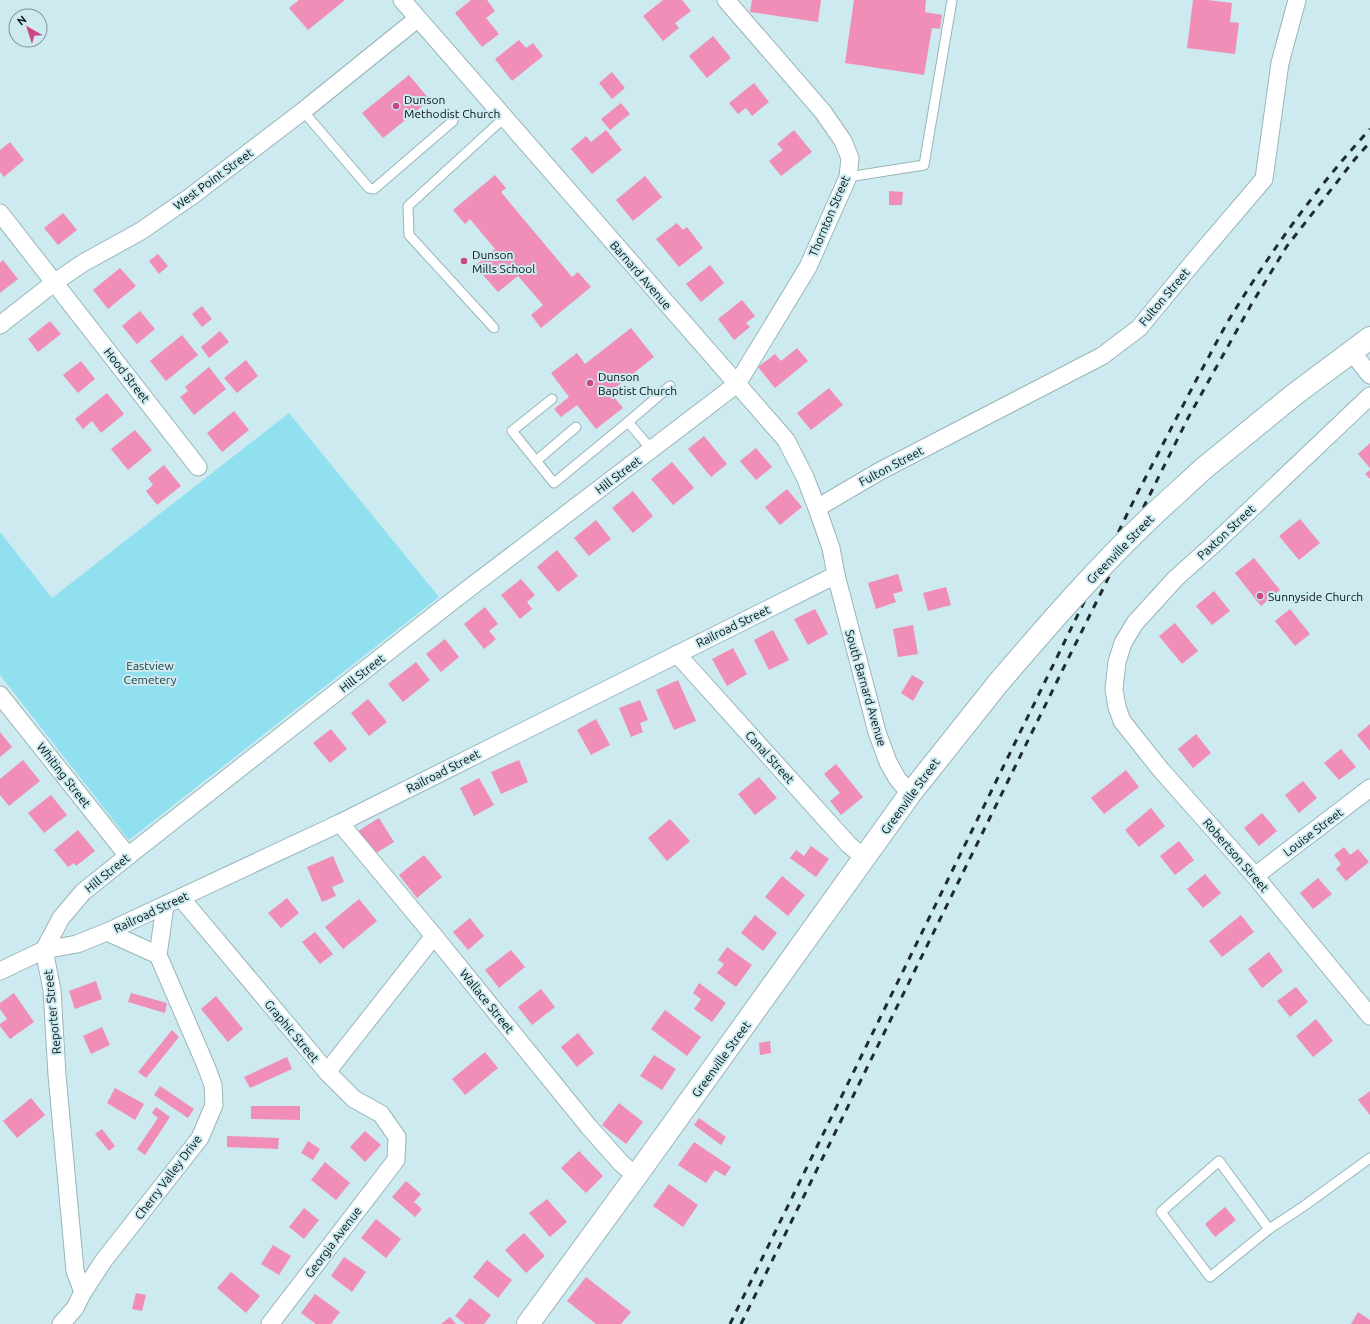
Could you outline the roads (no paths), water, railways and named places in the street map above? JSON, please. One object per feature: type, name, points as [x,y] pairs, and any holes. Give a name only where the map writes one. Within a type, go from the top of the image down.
[{"type":"street","name":"Thornton Street","points":[[726,0],[823,112],[843,141],[850,158],[848,177],[808,267],[737,384]]},
{"type":"street","name":"Fulton Street","points":[[817,508],[880,471],[1102,356],[1139,328],[1264,179],[1280,63],[1296,0]]},
{"type":"street","name":"Barnard Avenue","points":[[407,2],[417,19],[786,440],[805,477],[817,508],[831,548],[836,575]]},
{"type":"street","name":"West Point Street","points":[[0,325],[55,282],[83,263],[141,231],[193,195],[303,111],[417,19]]},
{"type":"street","name":"Hood Street","points":[[0,213],[198,467]]},
{"type":"street","name":"Greenville Street","points":[[528,1324],[910,794],[999,682],[1046,627],[1152,516],[1203,469],[1295,394],[1370,338]]},
{"type":"street","points":[[1351,351],[1370,375]]},
{"type":"street","name":"Hill Street","points":[[44,950],[61,918],[83,892],[449,604],[737,384]]},
{"type":"street","name":"Paxton Street","points":[[1114,689],[1117,662],[1123,642],[1135,623],[1176,578],[1214,544],[1370,396]]},
{"type":"street","name":"Railroad Street","points":[[44,950],[77,944],[182,898],[340,823],[836,575]]},
{"type":"street","name":"South Barnard Avenue","points":[[836,575],[877,732],[888,762],[897,778],[910,794]]},
{"type":"street","name":"Canal Street","points":[[677,654],[849,845],[865,858]]},
{"type":"street","name":"Robertson Street","points":[[1114,689],[1117,707],[1122,720],[1161,770],[1255,876],[1370,1016]]},
{"type":"street","name":"Whiting Street","points":[[0,695],[128,856]]},
{"type":"street","name":"Louise Street","points":[[1255,876],[1370,788]]},
{"type":"street","name":"Wallace Street","points":[[340,823],[589,1127],[621,1163],[636,1176]]},
{"type":"street","name":"Graphic Street","points":[[182,898],[327,1072],[354,1099],[381,1114],[397,1137],[396,1160]]},
{"type":"street","points":[[107,932],[158,955],[165,906]]},
{"type":"street","points":[[327,1072],[434,936]]},
{"type":"street","points":[[0,971],[44,950]]},
{"type":"street","name":"Reporter Street","points":[[44,950],[52,990],[57,1075],[75,1271],[83,1292]]},
{"type":"street","name":"Cherry Valley Drive","points":[[61,1324],[75,1308],[83,1292],[104,1260],[200,1138],[214,1105],[213,1085],[206,1066],[158,955]]},
{"type":"street","name":"Georgia Avenue","points":[[270,1324],[396,1160]]},
{"type":"lane","points":[[848,177],[924,165],[952,0]]},
{"type":"lane","points":[[303,111],[369,188],[374,189],[453,121]]},
{"type":"lane","points":[[494,328],[409,234],[408,206],[504,118]]},
{"type":"lane","points":[[552,399],[512,431],[554,483],[670,386]]},
{"type":"lane","points":[[628,422],[651,449]]},
{"type":"lane","points":[[536,461],[576,427]]},
{"type":"lane","points":[[1268,1229],[1219,1161],[1160,1212],[1210,1276],[1268,1229],[1304,1206],[1370,1158]]},
{"type":"railway","points":[[730,1324],[1138,492],[1201,371],[1227,323],[1276,247],[1312,198],[1370,129]]},
{"type":"railway","points":[[741,1324],[1188,418],[1251,305],[1287,246],[1370,142]]},
{"type":"place","name":"Dunson Methodist Church","points":[[396,106]]},
{"type":"place","name":"Dunson Mills School","points":[[464,261]]},
{"type":"place","name":"Dunson Baptist Church","points":[[590,383]]},
{"type":"place","name":"Sunnyside Church","points":[[1260,596]]},
{"type":"park label","name":"Eastview Cemetery","points":[[150,672]]}]
